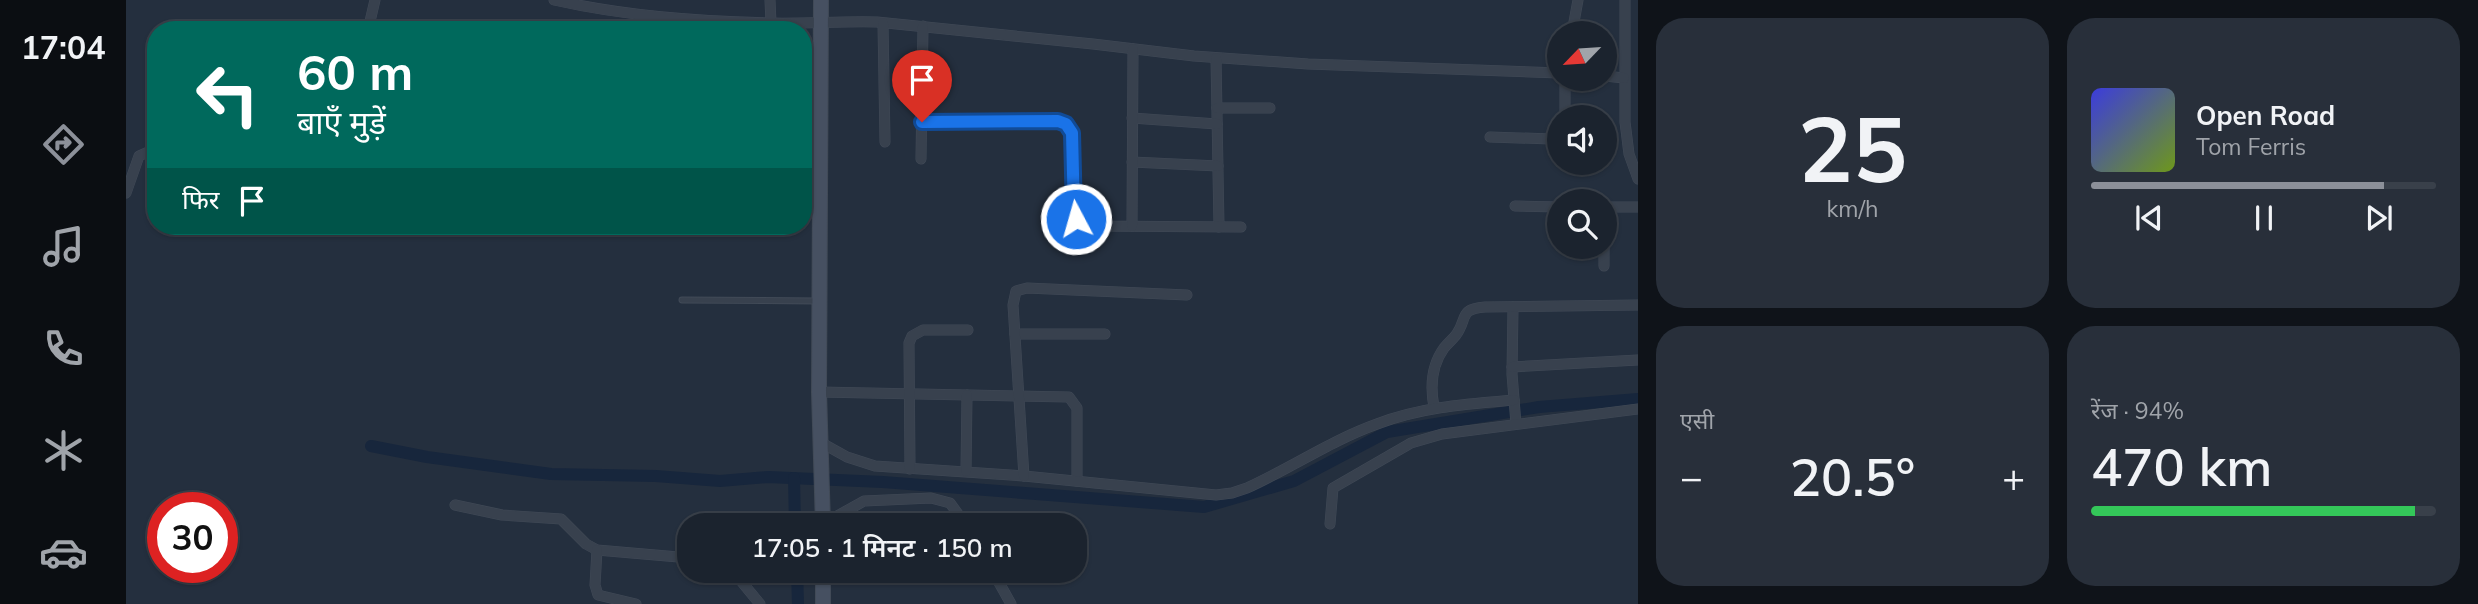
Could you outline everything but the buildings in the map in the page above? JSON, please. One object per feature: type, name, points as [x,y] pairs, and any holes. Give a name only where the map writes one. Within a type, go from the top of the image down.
[{"type":"street","points":[[370,21],[375,0]]},
{"type":"street","points":[[554,0],[651,17],[731,21]]},
{"type":"street","points":[[770,0],[771,21]]},
{"type":"street","points":[[821,0],[819,392],[823,513]]},
{"type":"street","points":[[1574,21],[1578,0]]},
{"type":"street","points":[[1625,0],[1626,139],[1638,179]]},
{"type":"street","points":[[812,21],[923,26],[1216,58],[1547,73]]},
{"type":"street","points":[[883,23],[885,142]]},
{"type":"street","points":[[921,159],[923,26]]},
{"type":"street","points":[[1132,226],[1133,49]]},
{"type":"street","points":[[1216,58],[1219,227]]},
{"type":"street","points":[[1617,78],[1638,83]]},
{"type":"street","points":[[1217,108],[1270,108]]},
{"type":"street","points":[[1132,118],[1217,124]]},
{"type":"street","points":[[922,122],[1062,122],[1072,133],[1074,214],[1076,219],[1086,226],[1241,227]]},
{"type":"street","points":[[1490,137],[1547,139]]},
{"type":"street","points":[[126,192],[139,156],[147,152]]},
{"type":"street","points":[[1132,162],[1218,166]]},
{"type":"street","points":[[1515,206],[1547,207]]},
{"type":"street","points":[[1617,207],[1638,207]]},
{"type":"street","points":[[1604,259],[1604,266]]},
{"type":"street","points":[[1024,476],[1014,334],[1016,291],[1022,289],[1187,295]]},
{"type":"street","points":[[1434,408],[1432,393],[1435,361],[1457,334],[1465,313],[1476,308],[1638,305]]},
{"type":"street","points":[[1513,307],[1512,367],[1516,421]]},
{"type":"street","points":[[910,469],[909,343],[912,336],[923,331],[968,330]]},
{"type":"street","points":[[1014,334],[1105,334]]},
{"type":"street","points":[[1512,367],[1638,360]]},
{"type":"street","points":[[819,392],[1069,397],[1075,403],[1077,481]]},
{"type":"street","points":[[966,471],[967,395]]},
{"type":"street","points":[[820,446],[859,462],[910,469],[1024,476],[1195,494],[1233,493],[1270,478],[1373,425],[1434,408],[1514,403]]},
{"type":"street","points":[[1330,524],[1334,488],[1411,443],[1442,434],[1516,421],[1638,409]]},
{"type":"street","points":[[843,513],[864,501],[930,498],[950,503],[957,513]]},
{"type":"street","points":[[455,505],[502,515],[561,519],[586,544],[597,550],[677,557]]},
{"type":"street","points":[[597,550],[596,599],[636,604]]},
{"type":"street","points":[[743,583],[760,604]]},
{"type":"street","points":[[822,583],[823,604]]},
{"type":"street","points":[[999,583],[1011,604]]},
{"type":"lane","points":[[682,300],[821,301]]},
{"type":"waterway","points":[[371,446],[427,457],[551,474],[656,476],[720,481],[768,477],[883,482],[1204,507],[1294,481],[1387,432],[1539,407],[1638,399]]},
{"type":"waterway","points":[[794,478],[795,513]]},
{"type":"waterway","points":[[797,583],[798,604]]},
{"type":"route","points":[[922,122],[1058,121],[1066,124],[1072,133],[1076,219]]}]
